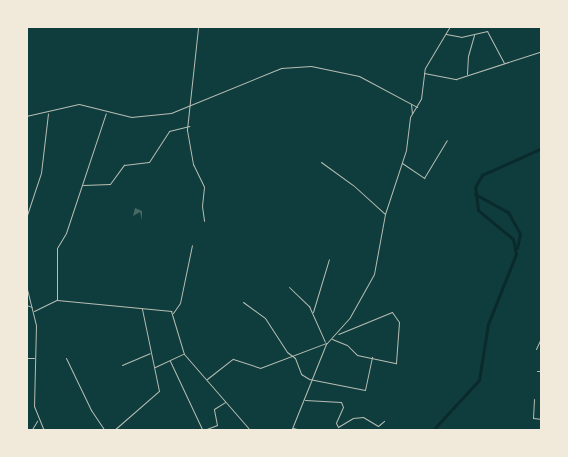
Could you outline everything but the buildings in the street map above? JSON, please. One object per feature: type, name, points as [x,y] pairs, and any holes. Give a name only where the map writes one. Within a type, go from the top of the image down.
[{"type":"street","points":[[412,114],[418,107],[423,73],[432,52],[450,26]]},
{"type":"street","points":[[198,28],[189,126],[194,164],[204,186],[202,206],[204,221]]},
{"type":"street","points":[[445,33],[461,37],[488,32],[504,63]]},
{"type":"street","points":[[468,75],[468,56],[475,33]]},
{"type":"street","points":[[423,73],[451,80],[542,51]]},
{"type":"street","points":[[26,116],[48,113],[79,104],[106,113],[142,116],[171,113],[281,68],[311,66],[359,76],[418,107]]},
{"type":"street","points":[[206,379],[233,359],[260,368],[325,343],[336,335],[350,317],[374,274],[385,214],[402,162],[412,114],[411,103]]},
{"type":"street","points":[[26,218],[41,174],[48,113]]},
{"type":"street","points":[[57,300],[56,251],[66,233],[106,113]]},
{"type":"street","points":[[82,184],[110,184],[124,165],[148,163],[169,131],[189,126]]},
{"type":"street","points":[[402,162],[423,178],[447,140]]},
{"type":"street","points":[[321,162],[353,185],[385,214]]},
{"type":"street","points":[[173,313],[180,303],[192,245]]},
{"type":"street","points":[[312,312],[329,259]]},
{"type":"street","points":[[26,285],[34,311],[34,398],[38,421],[44,431]]},
{"type":"street","points":[[290,287],[312,312],[325,343]]},
{"type":"street","points":[[34,311],[57,300],[142,308],[173,313]]},
{"type":"street","points":[[243,302],[261,314],[293,356],[301,374],[311,380],[366,390],[372,357]]},
{"type":"street","points":[[26,305],[33,308]]},
{"type":"street","points":[[113,431],[159,391],[142,308]]},
{"type":"street","points":[[173,313],[184,354],[251,431]]},
{"type":"street","points":[[331,339],[346,345],[356,355],[396,363],[399,322],[393,313],[336,335]]},
{"type":"street","points":[[536,349],[542,336]]},
{"type":"street","points":[[291,431],[329,341]]},
{"type":"street","points":[[122,365],[151,353]]},
{"type":"street","points":[[154,367],[184,354]]},
{"type":"street","points":[[26,358],[34,358]]},
{"type":"street","points":[[66,358],[91,410],[105,431]]},
{"type":"street","points":[[170,361],[203,431],[217,425],[214,408],[225,402]]},
{"type":"street","points":[[537,372],[542,371]]},
{"type":"street","points":[[304,400],[313,398],[341,402],[343,406],[336,423],[338,427],[353,418],[363,417],[378,426],[384,421]]},
{"type":"street","points":[[534,399],[533,418],[542,419]]},
{"type":"street","points":[[31,431],[38,421]]},
{"type":"street","points":[[292,428],[304,431]]},
{"type":"waterway","points":[[432,431],[479,380],[488,324],[516,254],[513,239],[478,210],[475,187],[482,175],[542,148]]},
{"type":"waterway","points":[[475,194],[508,212],[520,234],[517,248]]}]
